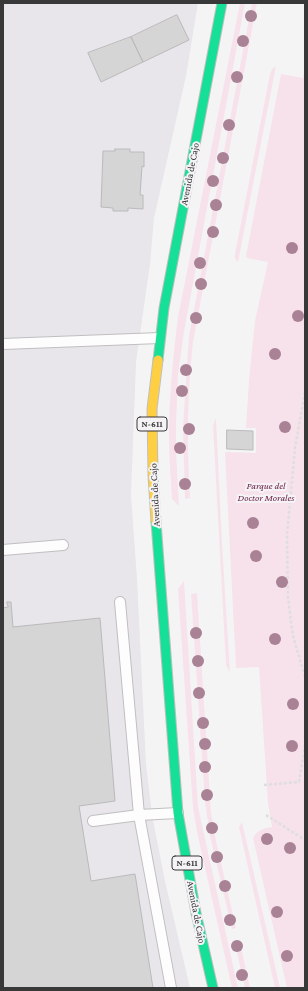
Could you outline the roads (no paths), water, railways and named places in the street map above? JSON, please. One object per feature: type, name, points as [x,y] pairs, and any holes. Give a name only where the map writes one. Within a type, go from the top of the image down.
[{"type":"highway","name":"Avenida de Cajo","points":[[213,988],[196,913],[178,813],[153,476],[152,409],[164,308],[222,3]]},
{"type":"lane","points":[[3,344],[160,338]]},
{"type":"lane","points":[[3,550],[62,545]]},
{"type":"lane","points":[[120,602],[139,815],[171,988]]},
{"type":"lane","points":[[93,821],[139,815],[178,813]]},
{"type":"park label","name":"Parque del Doctor Morales","points":[[266,492]]}]
